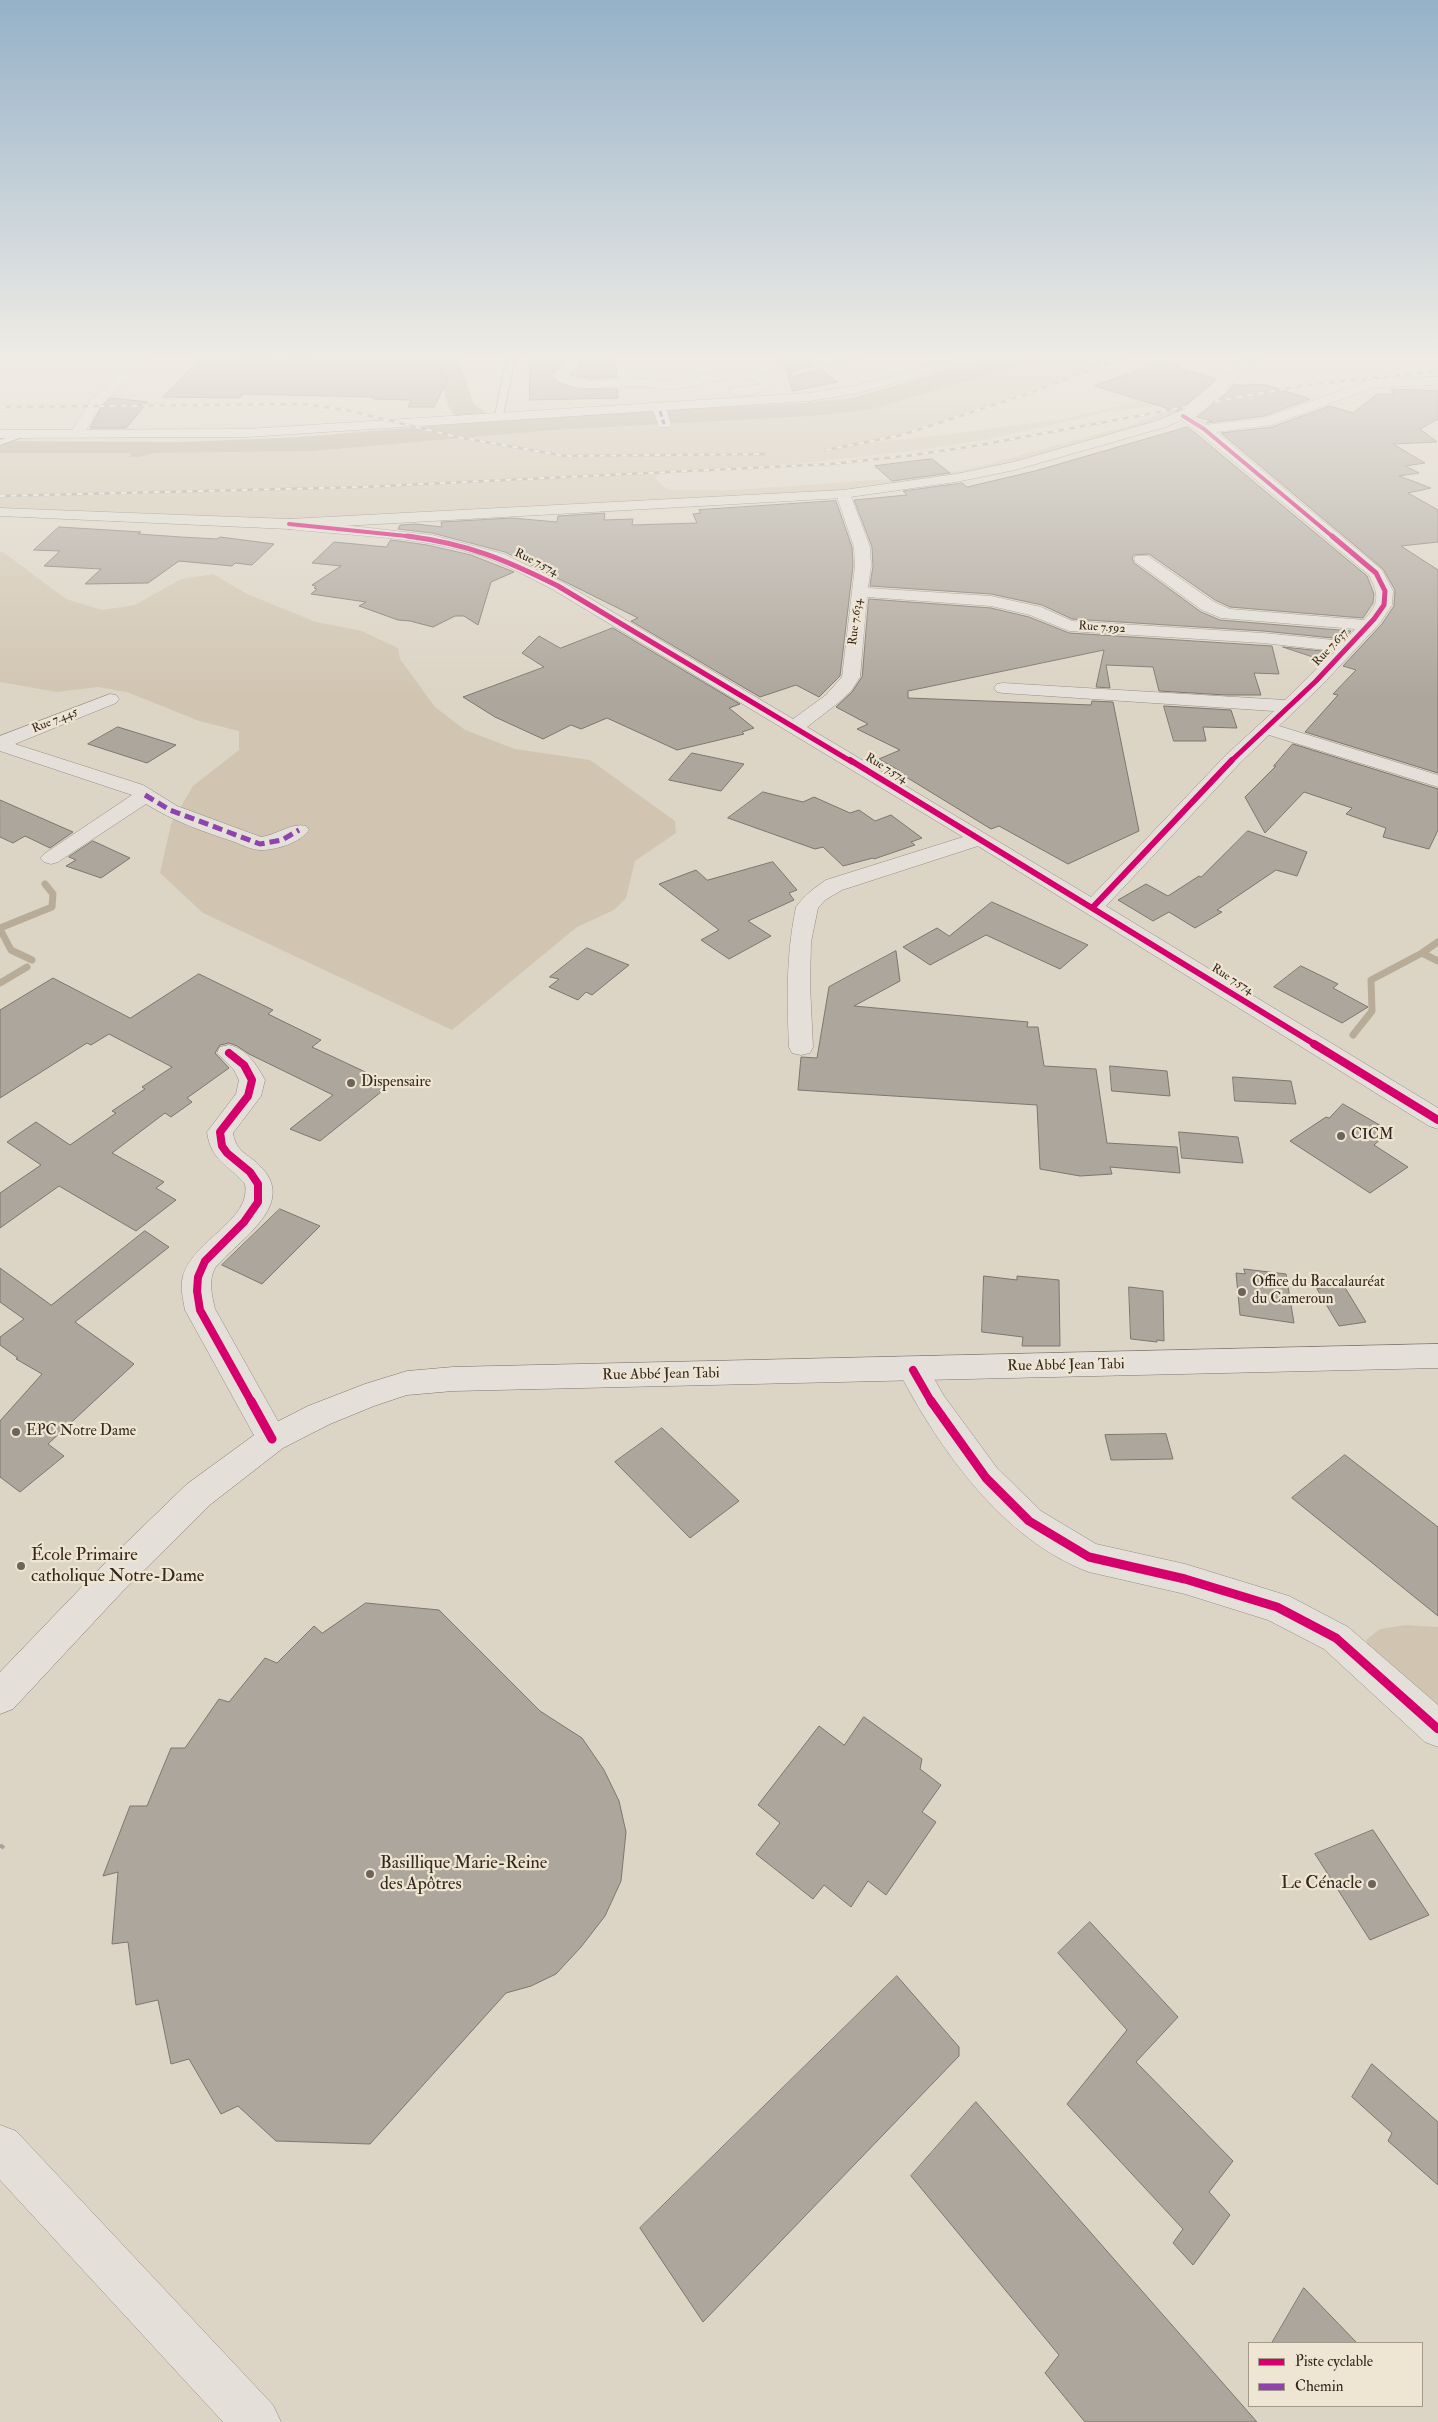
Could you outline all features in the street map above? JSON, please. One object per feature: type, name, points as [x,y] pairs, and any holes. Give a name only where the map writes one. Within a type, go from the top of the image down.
[{"type":"main road","points":[[0,512],[289,524],[842,494],[956,478],[990,471]]},
{"type":"street","name":"Rue 7.637","points":[[1093,907],[1233,759],[1348,647],[1384,605],[1385,591],[1376,573],[1254,471]]},
{"type":"street","name":"Rue 7.634","points":[[794,727],[832,699],[845,687],[851,676],[852,652],[863,566],[862,547],[842,494]]},
{"type":"street","name":"Rue 7.574","points":[[289,524],[446,542],[491,554],[558,586],[980,838],[1438,1120]]},
{"type":"street","points":[[1142,559],[1208,606],[1227,614],[1368,624]]},
{"type":"street","name":"Rue 7.592","points":[[860,592],[991,601],[1035,612],[1069,626],[1263,638],[1348,647]]},
{"type":"street","points":[[1004,688],[1289,706]]},
{"type":"street","name":"Rue 7.445","points":[[0,744],[110,699]]},
{"type":"street","points":[[1266,728],[1438,781]]},
{"type":"street","points":[[0,744],[136,789],[170,810],[213,828],[260,844],[282,840],[299,830]]},
{"type":"street","points":[[51,858],[145,795]]},
{"type":"street","points":[[801,1047],[798,985],[800,942],[807,907],[816,895],[834,885],[980,838]]},
{"type":"street","points":[[229,1053],[244,1065],[252,1080],[248,1096],[220,1132],[223,1148],[257,1180],[260,1190],[259,1200],[250,1216],[211,1252],[199,1272],[197,1291],[200,1310],[272,1439]]},
{"type":"street","name":"Rue Abbé Jean Tabi","points":[[0,1697],[110,1581],[199,1494],[272,1439],[319,1414],[364,1396],[407,1383],[453,1379],[913,1370],[1438,1356]]},
{"type":"street","points":[[913,1370],[933,1405],[986,1478],[1029,1521],[1089,1557],[1185,1579],[1277,1608],[1336,1638],[1438,1729]]},
{"type":"street","points":[[0,2147],[256,2422]]},
{"type":"shaded area","points":[[0,471],[662,471],[655,478],[668,490],[732,490],[922,477],[955,471],[986,471],[873,491],[289,524],[0,512]]},
{"type":"shaded area","points":[[0,552],[3,552],[66,599],[102,610],[135,605],[181,579],[213,574],[247,594],[316,622],[362,631],[398,648],[400,659],[435,707],[465,730],[515,749],[590,760],[675,821],[676,833],[635,861],[626,898],[614,910],[577,927],[452,1030],[203,913],[160,873],[171,824],[193,786],[239,750],[239,731],[199,721],[127,692],[98,687],[57,692],[0,682]]},
{"type":"shaded area","points":[[1406,1625],[1438,1627],[1438,1715],[1372,1658],[1366,1640],[1380,1629]]},
{"type":"building","points":[[881,471],[947,471],[950,473],[892,481]]},
{"type":"building","points":[[1035,471],[1241,471],[1367,576],[1374,594],[1373,603],[1363,618],[1230,607],[1215,600],[1149,554],[1134,555],[1132,558],[1134,563],[1201,612],[1220,620],[1351,631],[1343,639],[1263,631],[1072,619],[1042,605],[991,594],[870,586],[873,566],[872,547],[854,500],[907,495],[903,491],[962,483],[967,487]]},
{"type":"building","points":[[1266,471],[1415,471],[1419,473],[1399,476],[1431,488],[1408,493],[1438,510],[1438,542],[1401,546],[1438,570],[1438,773],[1305,732],[1338,695],[1333,694],[1356,670],[1343,666],[1382,624],[1394,606],[1395,590],[1383,569]]},
{"type":"building","points":[[836,501],[852,547],[853,566],[840,676],[819,697],[796,685],[760,697],[631,621],[638,618],[505,552],[432,533],[398,529],[400,525],[416,524],[442,527],[441,522],[512,518],[557,522],[558,516],[605,513],[604,520],[633,519],[632,525],[697,523],[693,514],[701,513],[699,510]]},
{"type":"building","points":[[59,527],[141,532],[138,534],[181,537],[217,539],[220,537],[274,544],[252,565],[235,563],[232,566],[179,561],[148,583],[85,584],[101,569],[44,566],[60,551],[34,550]]},
{"type":"building","points":[[391,540],[427,545],[471,555],[514,572],[491,582],[478,625],[464,616],[455,616],[433,627],[398,620],[359,606],[366,602],[311,594],[317,589],[314,588],[316,586],[312,585],[341,566],[312,563],[334,542],[386,547]]},
{"type":"building","points":[[869,599],[991,608],[1029,617],[1069,633],[1272,646],[1279,674],[1254,673],[1261,695],[1226,695],[1159,691],[1153,667],[1106,665],[1110,688],[1096,687],[1104,650],[908,691],[908,698],[1091,705],[1092,701],[1113,702],[1139,831],[1068,864],[999,826],[991,829],[898,772],[900,771],[879,759],[900,750],[857,729],[868,724],[836,707],[852,692],[862,677]]},
{"type":"building","points":[[613,628],[740,704],[729,708],[754,728],[742,732],[744,734],[677,750],[607,718],[581,729],[571,725],[543,739],[495,717],[463,697],[544,667],[522,653],[539,636],[560,648]]},
{"type":"building","points":[[1283,647],[1331,652],[1323,660]]},
{"type":"building","points":[[1164,706],[1231,710],[1237,728],[1203,727],[1206,741],[1174,741]]},
{"type":"building","points":[[118,727],[176,745],[147,763],[88,744]]},
{"type":"building","points":[[1293,744],[1438,789],[1438,830],[1429,849],[1383,837],[1386,828],[1346,814],[1352,808],[1304,792],[1265,833],[1245,797],[1276,766],[1274,766]]},
{"type":"building","points":[[692,753],[744,764],[721,791],[669,780]]},
{"type":"building","points":[[763,792],[803,802],[814,797],[850,813],[859,810],[875,821],[891,815],[922,838],[911,842],[915,845],[874,859],[843,866],[823,847],[815,849],[728,818]]},
{"type":"building","points":[[0,800],[73,832],[50,848],[25,836],[13,843],[0,837]]},
{"type":"building","points":[[1248,831],[1307,852],[1297,876],[1276,870],[1217,910],[1222,912],[1195,928],[1169,912],[1153,921],[1118,900],[1146,884],[1168,896],[1199,876],[1201,877]]},
{"type":"building","points":[[93,841],[130,858],[101,878],[66,866],[76,860],[69,857]]},
{"type":"building","points":[[773,862],[797,890],[789,893],[794,900],[748,921],[771,936],[729,959],[701,940],[719,930],[659,884],[696,870],[707,880]]},
{"type":"building","points":[[992,902],[1088,945],[1060,969],[986,935],[930,965],[903,947],[937,928],[949,936]]},
{"type":"building","points":[[587,948],[629,965],[592,995],[586,992],[578,1000],[549,987],[559,979],[550,977]]},
{"type":"building","points":[[896,951],[900,981],[854,1006],[1028,1022],[1027,1027],[1038,1027],[1044,1066],[1096,1069],[1107,1143],[1177,1147],[1180,1173],[1110,1167],[1112,1174],[1080,1176],[1040,1169],[1037,1105],[798,1090],[801,1057],[817,1058],[829,987]]},
{"type":"building","points":[[1301,966],[1338,984],[1333,988],[1368,1007],[1342,1023],[1274,987]]},
{"type":"building","points":[[199,974],[273,1010],[268,1014],[321,1040],[312,1047],[391,1084],[320,1141],[290,1129],[333,1095],[249,1054],[237,1046],[229,1043],[220,1045],[215,1053],[229,1068],[187,1098],[192,1102],[171,1117],[165,1113],[112,1153],[164,1182],[156,1188],[176,1200],[136,1231],[59,1186],[0,1228],[0,1193],[41,1165],[7,1142],[36,1122],[70,1145],[116,1113],[112,1111],[145,1089],[142,1087],[172,1067],[109,1034],[91,1045],[87,1043],[0,1098],[0,1010],[53,978],[130,1018]]},
{"type":"building","points":[[1110,1066],[1167,1071],[1170,1096],[1112,1091]]},
{"type":"building","points":[[1233,1077],[1291,1081],[1296,1104],[1235,1101]]},
{"type":"building","name":"CICM","points":[[1343,1104],[1390,1131],[1374,1145],[1408,1167],[1370,1193],[1290,1141],[1326,1117],[1329,1118]]},
{"type":"building","points":[[1179,1132],[1238,1137],[1243,1163],[1182,1158]]},
{"type":"building","points":[[280,1209],[320,1226],[262,1284],[222,1265]]},
{"type":"building","points":[[145,1231],[169,1247],[75,1322],[134,1364],[48,1444],[64,1456],[20,1492],[0,1477],[0,1421],[42,1374],[16,1359],[18,1358],[0,1345],[0,1337],[24,1319],[0,1302],[0,1268],[51,1305]]},
{"type":"building","points":[[1244,1269],[1286,1274],[1294,1323],[1240,1315],[1236,1273],[1245,1274]]},
{"type":"building","points":[[984,1276],[1017,1280],[1017,1276],[1059,1280],[1060,1346],[1022,1346],[1023,1337],[982,1332]]},
{"type":"building","points":[[1344,1286],[1366,1322],[1339,1326],[1317,1289]]},
{"type":"building","points":[[1129,1287],[1163,1291],[1164,1341],[1131,1339]]},
{"type":"building","points":[[662,1428],[739,1501],[690,1538],[615,1462]]},
{"type":"building","points":[[1166,1434],[1173,1459],[1111,1460],[1105,1435]]},
{"type":"building","points":[[1345,1455],[1438,1527],[1438,1616],[1292,1498]]},
{"type":"building","name":"Basillique Marie-Reine des Apôtres","points":[[366,1603],[439,1610],[540,1711],[582,1738],[604,1770],[619,1801],[626,1832],[621,1881],[605,1916],[581,1947],[556,1974],[531,1986],[506,1993],[370,2144],[276,2141],[238,2106],[221,2114],[189,2059],[171,2064],[158,2000],[136,2005],[128,1942],[112,1944],[118,1872],[103,1876],[130,1806],[147,1806],[171,1748],[185,1748],[219,1699],[229,1702],[265,1658],[277,1663],[314,1626],[322,1633]]},
{"type":"building","points":[[864,1717],[922,1759],[920,1769],[941,1785],[922,1812],[936,1822],[886,1895],[868,1881],[851,1907],[824,1885],[813,1899],[756,1854],[780,1823],[758,1805],[819,1726],[844,1745]]},
{"type":"building","name":"Le Cénacle","points":[[1373,1830],[1429,1915],[1370,1940],[1315,1854]]},
{"type":"building","points":[[1090,1922],[1178,2017],[1136,2062],[1233,2161],[1209,2192],[1230,2215],[1193,2265],[1173,2243],[1183,2229],[1067,2104],[1127,2030],[1058,1953]]},
{"type":"building","points":[[897,1976],[959,2047],[959,2056],[703,2322],[640,2228]]},
{"type":"building","points":[[1372,2064],[1438,2122],[1438,2185],[1388,2141],[1392,2133],[1352,2097]]},
{"type":"building","points":[[976,2102],[1257,2422],[1085,2422],[1045,2373],[1059,2355],[911,2176]]},
{"type":"building","points":[[1304,2288],[1356,2342],[1273,2342]]},
{"type":"waterway","points":[[0,928],[52,907],[53,894],[45,884]]},
{"type":"waterway","points":[[0,929],[11,950],[32,960]]},
{"type":"waterway","points":[[1353,1035],[1372,1011],[1371,980],[1422,953],[1438,942]]},
{"type":"waterway","points":[[1424,954],[1438,961]]},
{"type":"waterway","points":[[0,983],[27,967]]},
{"type":"railway","points":[[0,496],[363,487],[688,471]]},
{"type":"marked path","points":[[145,795],[170,810],[213,828],[260,844],[282,840],[299,830]]},
{"type":"cycle path","points":[[1093,907],[1233,759],[1316,681],[1374,619],[1384,605],[1385,591],[1376,573],[1254,471]]},
{"type":"cycle path","points":[[289,524],[408,536],[455,544],[499,557],[558,586],[980,838],[1438,1120]]},
{"type":"cycle path","points":[[229,1053],[244,1065],[252,1080],[248,1096],[220,1132],[222,1144],[227,1153],[255,1178],[260,1191],[253,1213],[205,1261],[199,1272],[197,1291],[200,1310],[272,1439]]},
{"type":"cycle path","points":[[913,1370],[933,1405],[986,1478],[1029,1521],[1089,1557],[1185,1579],[1277,1607],[1336,1638],[1438,1729]]},
{"type":"place","name":"Dispensaire","points":[[351,1083]]},
{"type":"place","name":"CICM","points":[[1341,1136]]},
{"type":"place","name":"Office du Baccalauréat du Cameroun","points":[[1242,1292]]},
{"type":"place","name":"EPC Notre Dame","points":[[16,1432]]},
{"type":"place","name":"École Primaire catholique Notre-Dame","points":[[21,1566]]},
{"type":"place","name":"Basillique Marie-Reine des Apôtres","points":[[370,1874]]},
{"type":"place","name":"Le Cénacle","points":[[1372,1884]]}]
